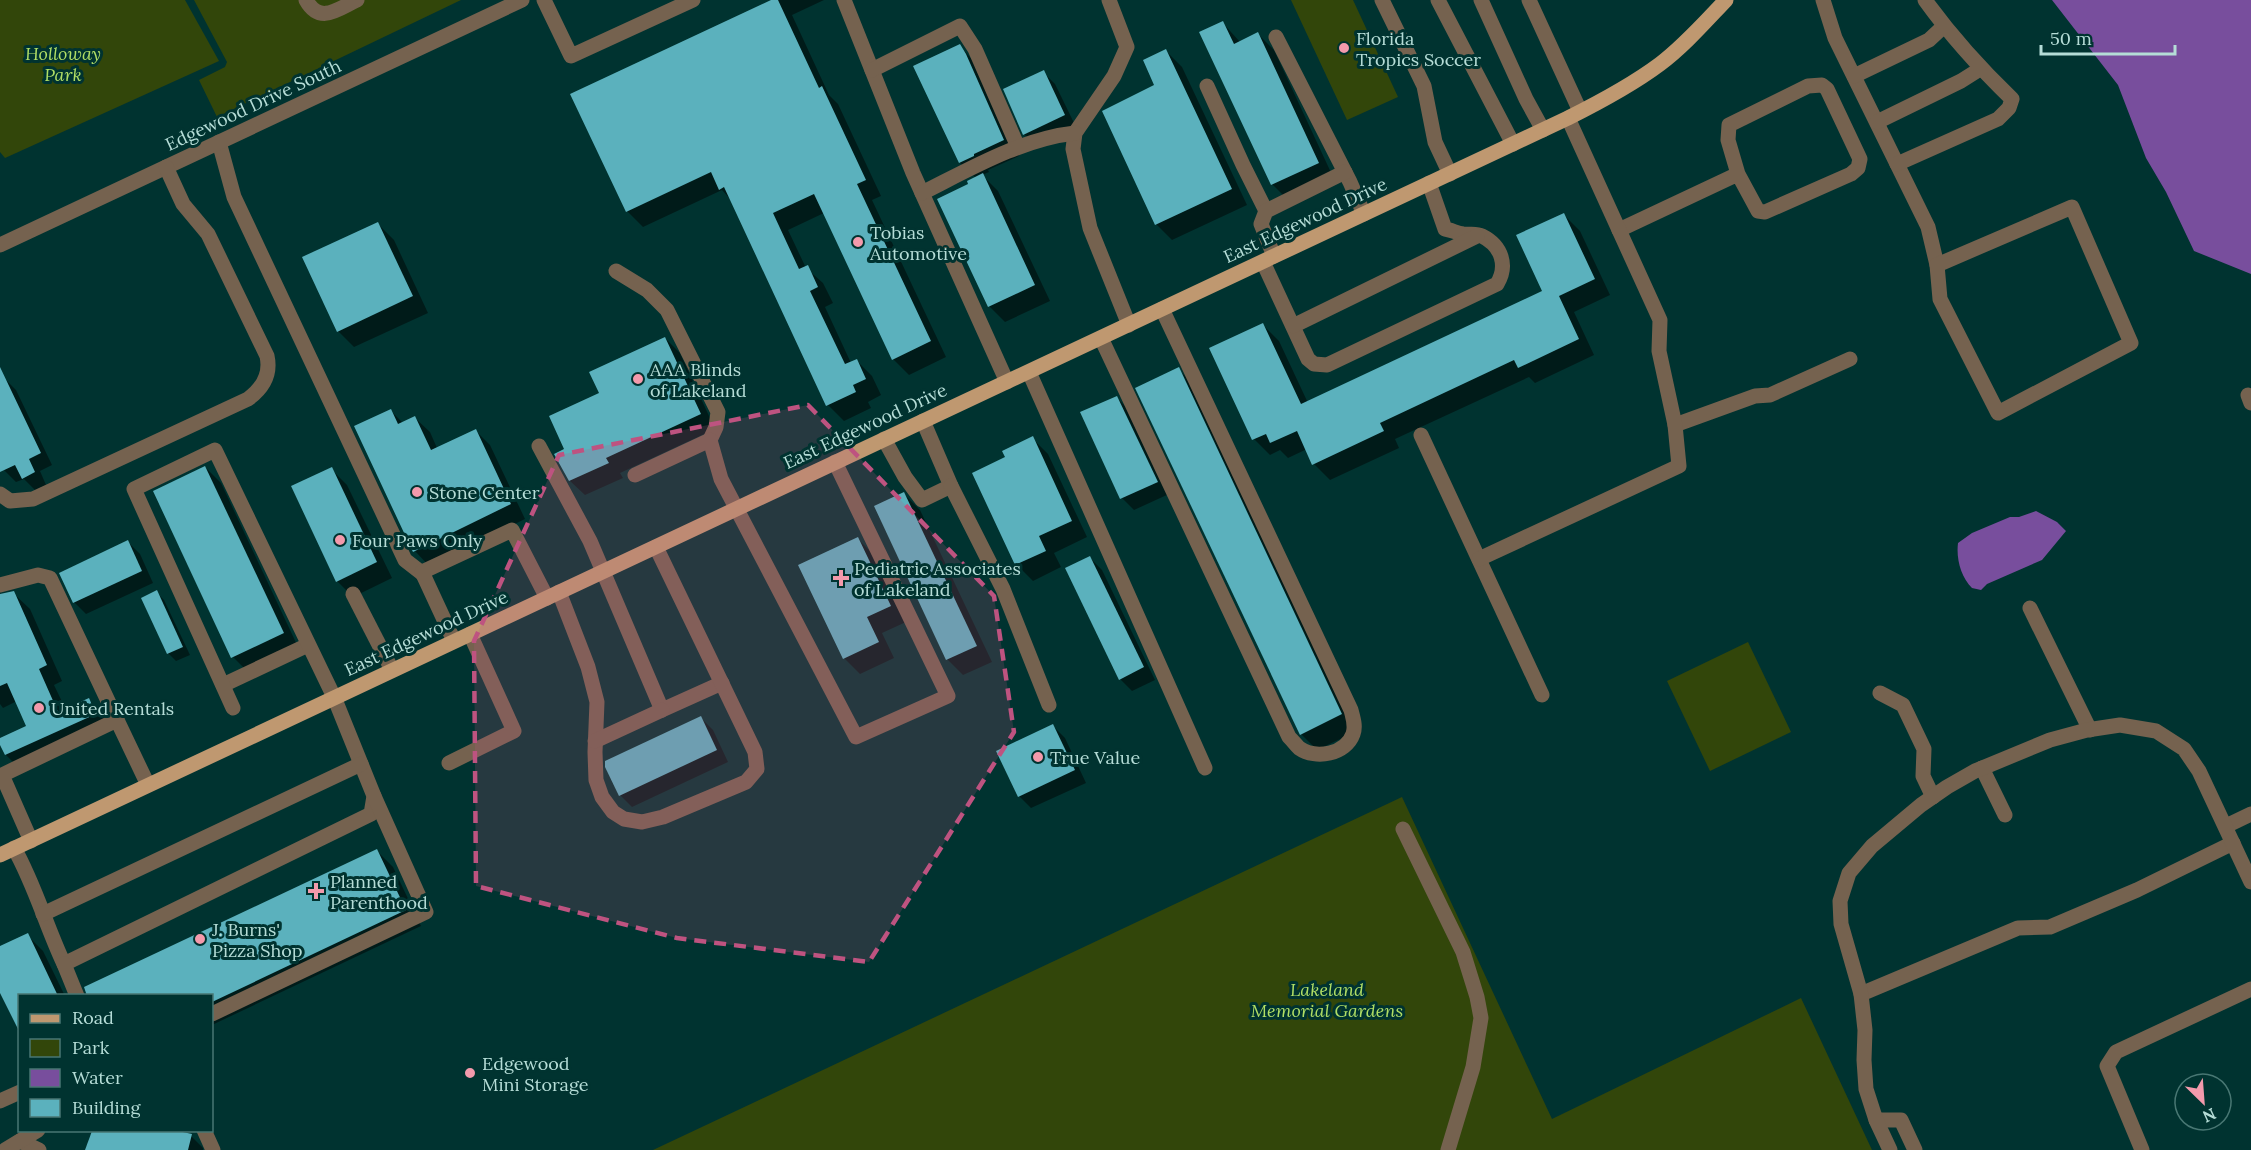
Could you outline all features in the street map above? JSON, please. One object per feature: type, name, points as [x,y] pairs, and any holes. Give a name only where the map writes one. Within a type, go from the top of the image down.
[{"type":"main road","name":"East Edgewood Drive","points":[[0,855],[1574,115],[1660,64],[1701,27],[1726,0]]},
{"type":"street","points":[[306,0],[318,13],[328,14],[357,0]]},
{"type":"street","name":"Edgewood Drive South","points":[[0,245],[522,0]]},
{"type":"street","points":[[544,0],[571,56],[693,0]]},
{"type":"street","points":[[844,0],[922,194],[1007,382]]},
{"type":"street","points":[[1108,0],[1127,47],[1114,76],[1075,133],[1073,149],[1090,228],[1129,325]]},
{"type":"street","points":[[1382,0],[1424,86],[1435,142],[1450,174]]},
{"type":"street","points":[[1438,0],[1513,144]]},
{"type":"street","points":[[1481,0],[1526,99],[1543,130]]},
{"type":"street","points":[[1479,559],[1679,466],[1675,425],[1659,351],[1660,320],[1619,230],[1529,0]]},
{"type":"street","points":[[1823,0],[1835,38],[1928,227],[1937,265],[1941,299],[1998,413],[2131,343],[2072,207],[1937,265]]},
{"type":"street","points":[[1898,164],[1998,119],[2009,108],[2012,99],[1980,69],[1925,0]]},
{"type":"street","points":[[872,70],[960,26],[975,49],[1018,147]]},
{"type":"street","points":[[1854,76],[1929,40],[1944,26]]},
{"type":"street","points":[[1276,37],[1364,214]]},
{"type":"street","points":[[1877,122],[1961,81],[1980,69]]},
{"type":"street","points":[[1822,85],[1827,89],[1860,159],[1858,168],[1851,174],[1766,212],[1758,211],[1738,174],[1728,140],[1729,125],[1808,86],[1822,85]]},
{"type":"street","points":[[1207,86],[1266,211]]},
{"type":"street","points":[[922,194],[1018,147],[1048,136],[1075,133]]},
{"type":"street","points":[[219,142],[239,208],[405,560],[423,574],[454,641]]},
{"type":"street","points":[[0,494],[10,501],[33,499],[248,399],[257,392],[268,374],[267,356],[208,234],[183,204],[166,167]]},
{"type":"street","points":[[1345,172],[1266,211],[1261,224],[1269,259],[1293,326],[1308,359],[1314,364],[1327,365],[1480,293],[1497,284],[1503,275],[1503,258],[1491,243],[1480,235],[1463,234],[1445,229],[1429,183]]},
{"type":"street","points":[[1619,230],[1738,174]]},
{"type":"street","points":[[1293,326],[1480,235]]},
{"type":"street","points":[[616,271],[647,290],[667,310],[718,412],[716,427],[710,440],[635,475]]},
{"type":"street","points":[[1101,338],[1289,737],[1300,749],[1316,755],[1334,752],[1348,743],[1354,733],[1355,723],[1351,710],[1162,309]]},
{"type":"street","points":[[1675,425],[1755,396],[1770,395],[1850,359]]},
{"type":"street","points":[[1029,372],[1205,768]]},
{"type":"street","points":[[923,421],[951,486],[1004,589],[1049,705]]},
{"type":"street","points":[[1421,435],[1542,695]]},
{"type":"street","points":[[884,439],[905,477],[922,500],[951,486]]},
{"type":"street","points":[[710,440],[721,479],[856,737],[948,696],[835,462]]},
{"type":"street","points":[[539,446],[576,514],[662,710]]},
{"type":"street","points":[[213,1014],[426,912],[374,796],[334,697],[215,450],[134,489],[233,708]]},
{"type":"street","points":[[423,574],[422,572],[512,530],[553,595],[588,667],[597,702],[596,780],[602,797],[613,812],[624,819],[642,822],[663,817],[746,782],[757,769],[755,752],[656,547]]},
{"type":"street","points":[[0,585],[38,575],[50,578],[148,785]]},
{"type":"street","points":[[353,594],[392,670]]},
{"type":"street","points":[[2030,608],[2090,730]]},
{"type":"street","points":[[448,763],[514,731],[470,634]]},
{"type":"street","points":[[223,685],[308,645]]},
{"type":"street","points":[[595,741],[722,683]]},
{"type":"street","points":[[1880,693],[1903,705],[1924,749],[1923,776],[1933,797]]},
{"type":"street","points":[[31,841],[1,773],[117,720]]},
{"type":"street","points":[[1890,1150],[1876,1120],[1866,1089],[1865,1030],[1861,994],[1841,924],[1840,901],[1850,873],[1872,846],[1933,797],[1982,768],[2050,740],[2090,730],[2120,726],[2156,731],[2184,749],[2199,771],[2251,882]]},
{"type":"street","points":[[43,914],[361,764]]},
{"type":"street","points":[[1982,768],[2005,815]]},
{"type":"street","points":[[63,964],[371,814],[374,796]]},
{"type":"street","points":[[2226,826],[2251,814]]},
{"type":"street","points":[[1403,829],[1463,952],[1478,997],[1481,1018],[1473,1067],[1448,1150]]},
{"type":"street","points":[[1861,994],[2018,928],[2050,927],[2137,890],[2233,843]]},
{"type":"street","points":[[14,848],[29,875],[63,964],[77,994]]},
{"type":"street","points":[[2142,1150],[2107,1066],[2116,1052],[2251,989]]},
{"type":"street","points":[[0,1101],[18,1093]]},
{"type":"street","points":[[1876,1120],[1901,1120],[1915,1150]]},
{"type":"street","points":[[5,1150],[36,1132]]},
{"type":"street","points":[[204,1132],[213,1150]]},
{"type":"street","points":[[20,1141],[39,1150]]},
{"type":"highlighted area","points":[[808,405],[994,596],[1014,732],[869,962],[677,938],[476,886],[474,641],[559,455]]},
{"type":"green space","name":"Holloway Park","points":[[0,0],[185,0],[219,61],[5,158],[0,152]]},
{"type":"green space","points":[[194,0],[461,0],[217,117],[199,80],[225,67],[227,62]]},
{"type":"green space","name":"Florida Tropics Soccer","points":[[1291,0],[1353,0],[1398,97],[1347,120]]},
{"type":"green space","points":[[1748,642],[1791,732],[1710,771],[1667,681]]},
{"type":"green space","name":"Lakeland Memorial Gardens","points":[[1402,797],[1552,1119],[1801,998],[1872,1150],[653,1150]]},
{"type":"water","points":[[2052,0],[2251,0],[2251,274],[2194,251],[2166,192],[2146,158],[2118,85]]},
{"type":"water","points":[[2036,511],[2057,522],[2066,531],[2042,560],[1987,584],[1981,590],[1972,588],[1960,567],[1958,543],[1972,533],[2010,517],[2019,517]]},
{"type":"building","points":[[771,0],[778,0],[819,88],[822,86],[866,180],[857,184],[931,341],[892,360],[814,194],[773,213],[799,269],[808,265],[818,287],[810,291],[845,364],[857,359],[866,379],[853,385],[856,392],[826,406],[724,187],[719,190],[711,172],[626,212],[570,94]]},
{"type":"building","points":[[1223,21],[1234,44],[1258,32],[1319,163],[1271,185],[1199,32]]},
{"type":"building","points":[[960,44],[1004,140],[959,163],[913,66]]},
{"type":"building","points":[[1166,49],[1232,189],[1155,225],[1102,111],[1154,85],[1143,60]]},
{"type":"building","points":[[1044,70],[1065,115],[1023,135],[1003,89]]},
{"type":"building","points":[[983,173],[1035,285],[988,307],[937,199],[968,184],[967,181]]},
{"type":"building","points":[[1564,213],[1595,279],[1559,296],[1579,339],[1518,368],[1514,360],[1380,423],[1384,431],[1312,465],[1297,431],[1270,443],[1266,434],[1252,440],[1209,348],[1263,323],[1301,404],[1542,291],[1516,235]]},
{"type":"building","points":[[378,222],[413,296],[337,332],[302,257]]},
{"type":"building","points":[[665,337],[701,414],[606,458],[609,463],[569,481],[554,454],[564,449],[549,416],[599,393],[589,372]]},
{"type":"building","points":[[0,367],[41,453],[29,459],[35,472],[22,479],[15,465],[0,472]]},
{"type":"building","points":[[1179,367],[1342,714],[1300,735],[1135,388]]},
{"type":"building","points":[[1117,396],[1158,482],[1120,499],[1080,412]]},
{"type":"building","points":[[391,409],[398,424],[415,416],[431,450],[476,429],[511,504],[413,552],[354,426]]},
{"type":"building","points":[[1033,436],[1072,521],[1039,536],[1046,551],[1015,565],[972,473],[1005,457],[1002,451]]},
{"type":"building","points":[[205,466],[284,633],[231,658],[153,491]]},
{"type":"building","points":[[332,467],[377,562],[336,582],[291,486]]},
{"type":"building","points":[[904,492],[977,646],[946,660],[874,506]]},
{"type":"building","points":[[858,537],[891,606],[867,617],[879,642],[843,659],[798,565]]},
{"type":"building","points":[[128,540],[142,571],[73,603],[59,573]]},
{"type":"building","points":[[1090,556],[1144,667],[1119,680],[1065,568]]},
{"type":"building","points":[[157,590],[183,647],[167,654],[141,598]]},
{"type":"building","points":[[14,591],[47,665],[39,669],[58,712],[89,698],[96,714],[5,755],[0,745],[0,738],[26,726],[7,683],[0,686],[0,594]]},
{"type":"building","points":[[701,716],[717,750],[619,796],[605,767],[605,761]]},
{"type":"building","points":[[1053,724],[1075,770],[1018,797],[996,751]]},
{"type":"building","points":[[377,849],[406,910],[213,1002],[213,994],[86,994],[84,987]]},
{"type":"building","points":[[28,933],[57,994],[18,994],[18,1029],[0,993],[0,946]]},
{"type":"building","points":[[92,1132],[183,1132],[192,1134],[188,1150],[85,1150]]},
{"type":"place","name":"Florida Tropics Soccer","points":[[1344,48]]},
{"type":"place","name":"Tobias Automotive","points":[[858,242]]},
{"type":"place","name":"AAA Blinds of Lakeland","points":[[638,379]]},
{"type":"place","name":"Stone Center","points":[[417,492]]},
{"type":"place","name":"Four Paws Only","points":[[340,540]]},
{"type":"place","name":"Pediatric Associates of Lakeland","points":[[841,578]]},
{"type":"place","name":"United Rentals","points":[[39,708]]},
{"type":"place","name":"True Value","points":[[1038,757]]},
{"type":"place","name":"Planned Parenthood","points":[[316,891]]},
{"type":"place","name":"J. Burns' Pizza Shop","points":[[200,939]]},
{"type":"place","name":"Edgewood Mini Storage","points":[[470,1073]]}]
